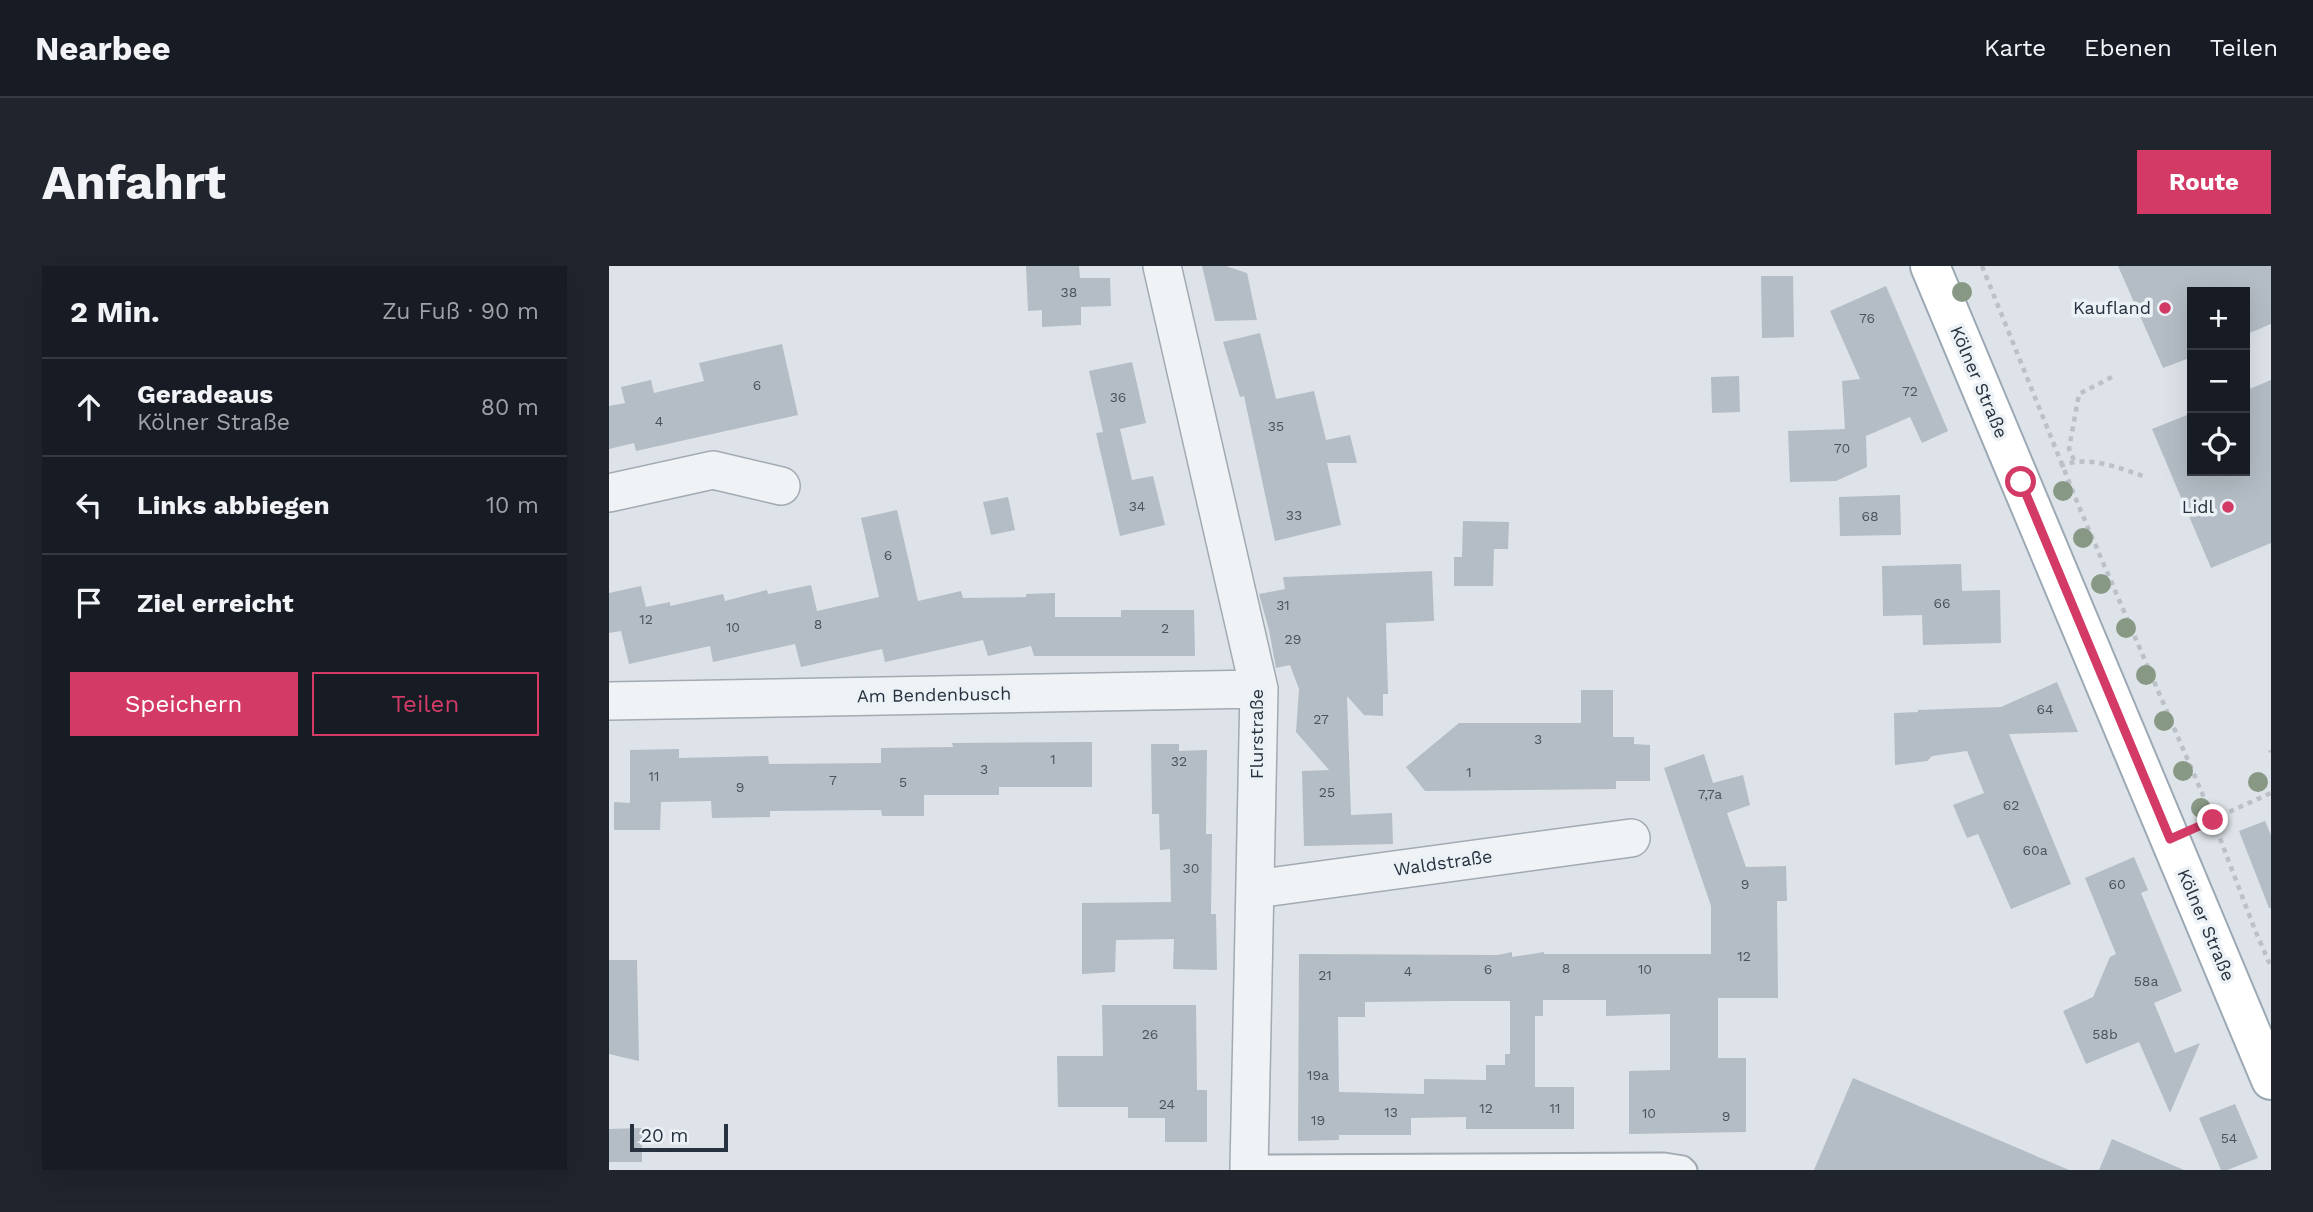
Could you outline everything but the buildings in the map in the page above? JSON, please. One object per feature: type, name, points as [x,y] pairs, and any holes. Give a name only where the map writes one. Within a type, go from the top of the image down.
[{"type":"main road","name":"Kölner Straße","points":[[1930,266],[2271,1080]]},
{"type":"street","name":"Flurstraße","points":[[1162,266],[1259,689],[1249,1167]]},
{"type":"street","points":[[609,493],[713,470],[781,486]]},
{"type":"street","name":"Am Bendenbusch","points":[[609,701],[1259,689]]},
{"type":"street","name":"Waldstraße","points":[[1255,889],[1631,838]]},
{"type":"lane","points":[[1249,1167],[1664,1163],[1683,1166],[1687,1170]]},
{"type":"path","points":[[1982,266],[2080,509],[2213,820],[2271,967]]},
{"type":"path","points":[[2114,376],[2079,394],[2069,449],[2074,460],[2111,465],[2143,477]]},
{"type":"path","points":[[2170,839],[2271,793]]},
{"type":"place","name":"Kaufland","points":[[2165,308]]},
{"type":"place","name":"Lidl","points":[[2228,507]]},
{"type":"route","points":[[2021,482],[2170,839],[2213,820]]}]
